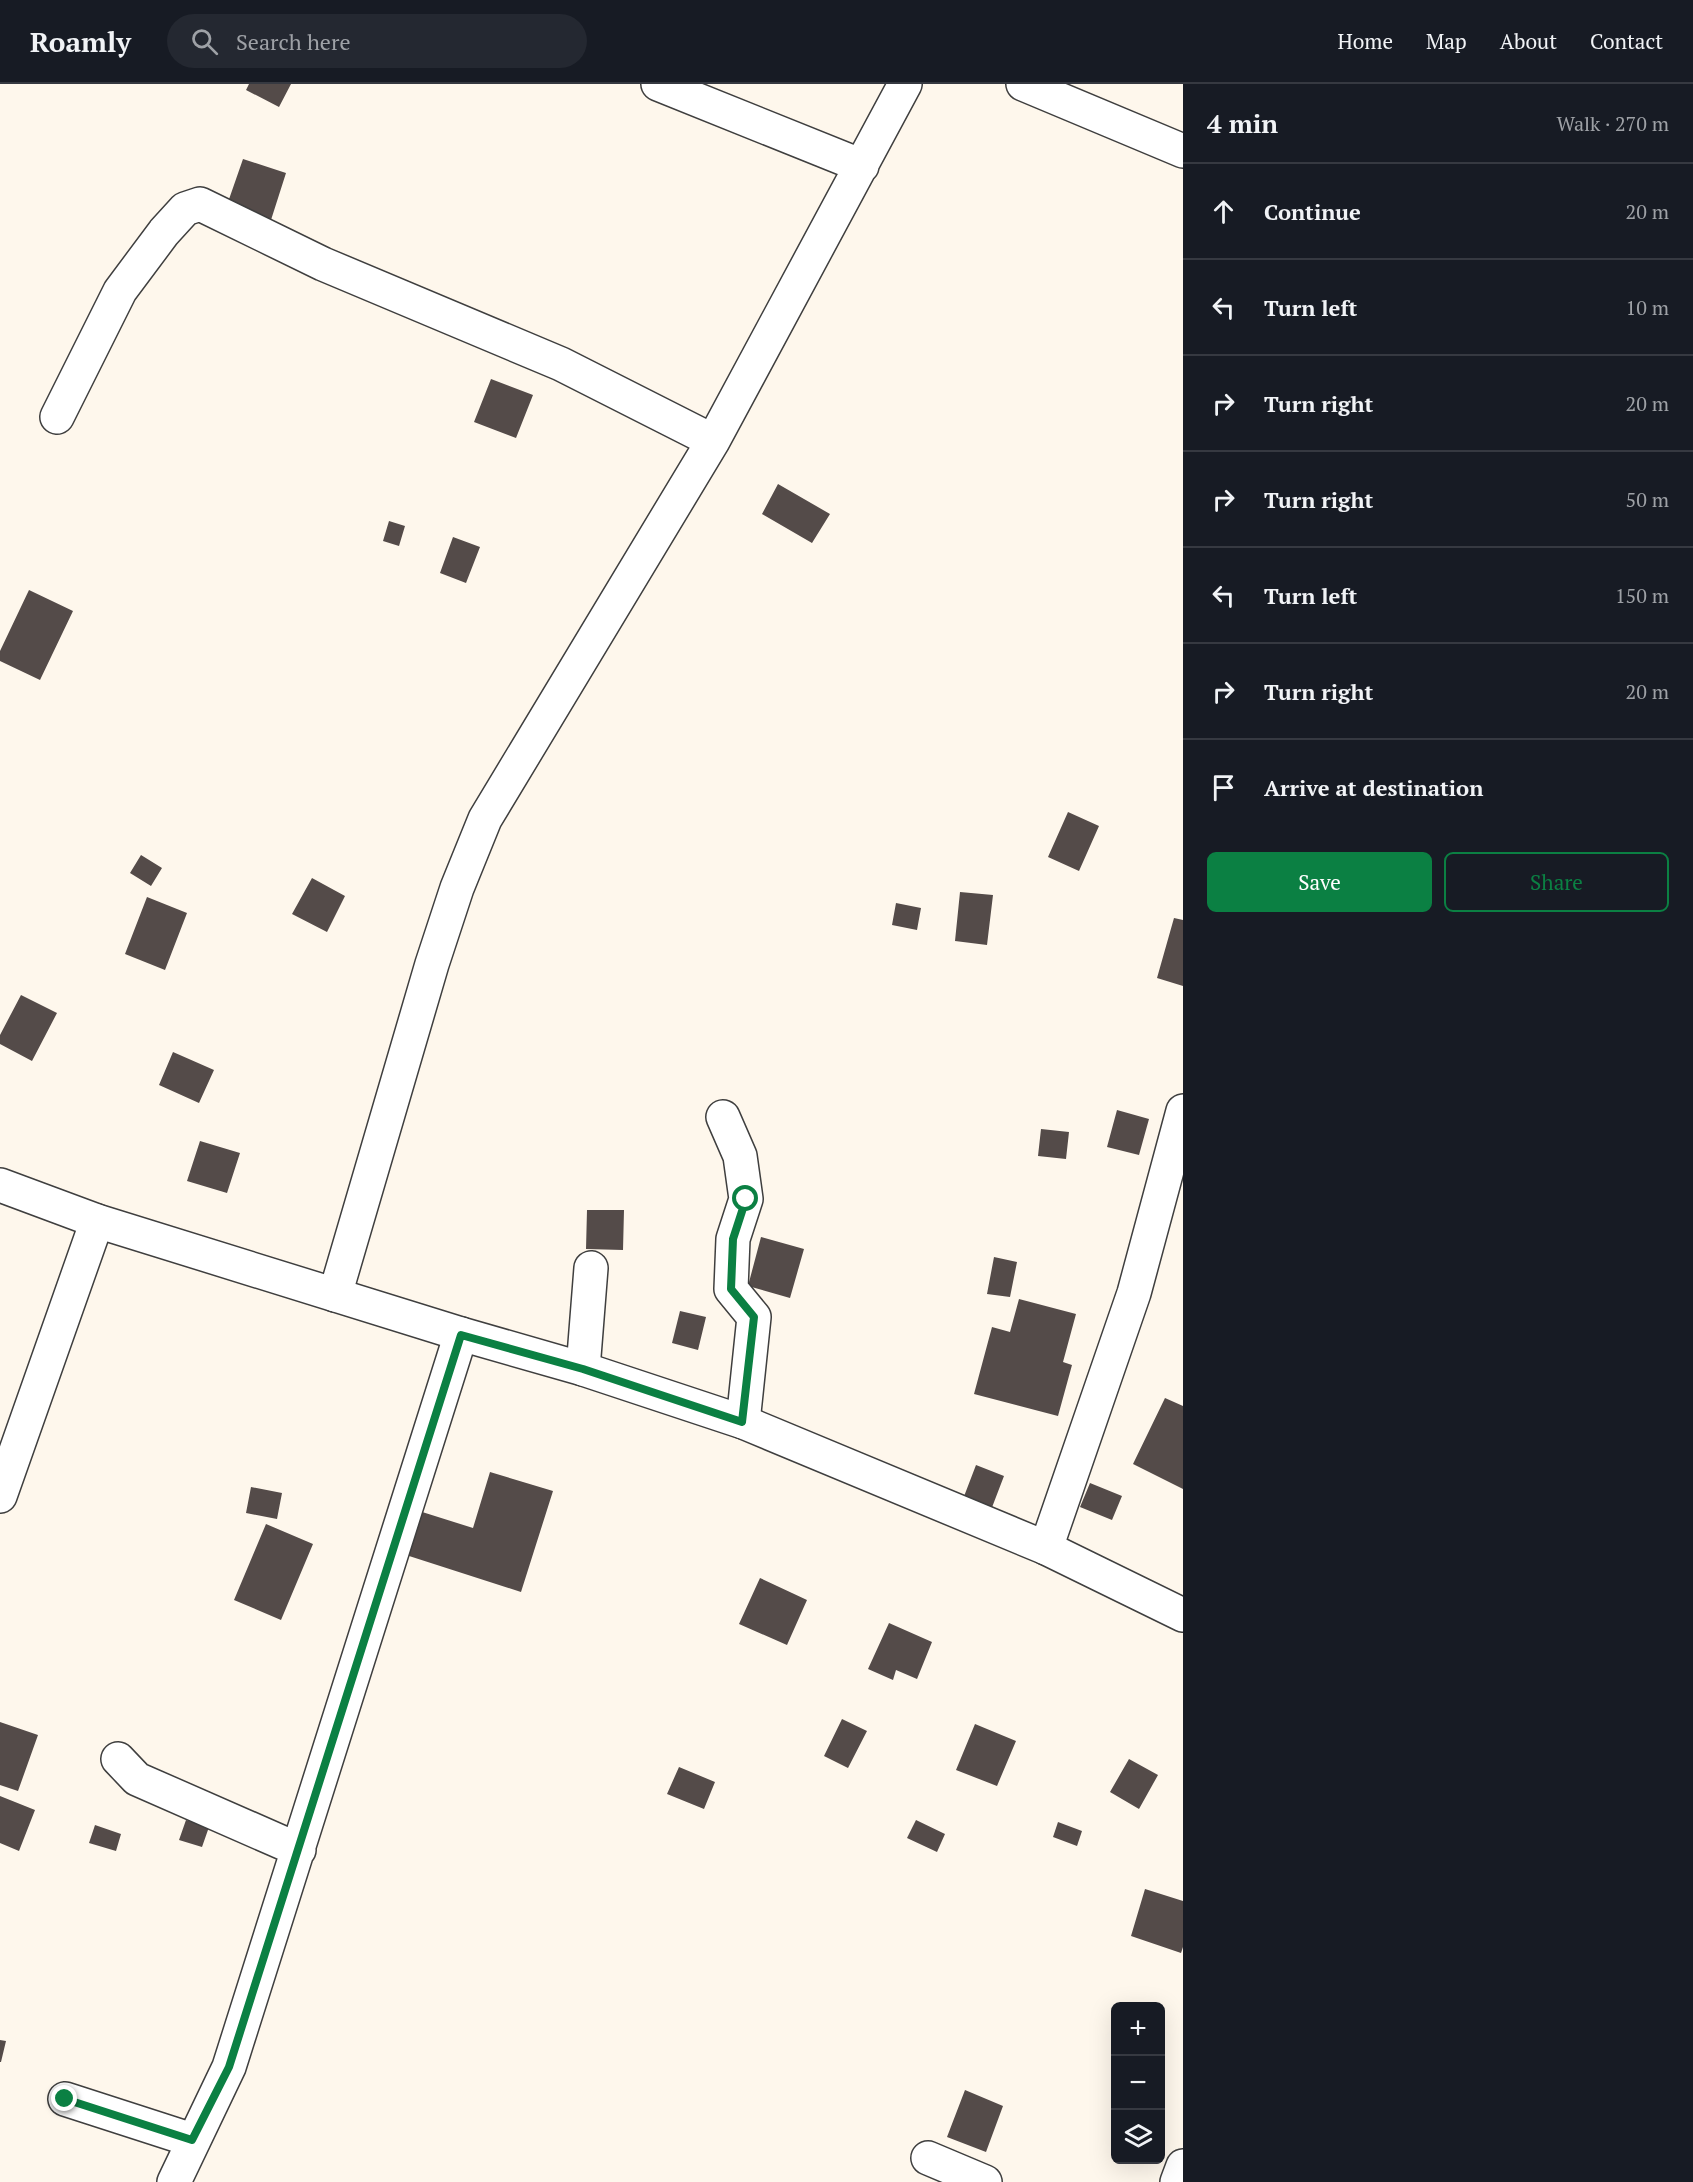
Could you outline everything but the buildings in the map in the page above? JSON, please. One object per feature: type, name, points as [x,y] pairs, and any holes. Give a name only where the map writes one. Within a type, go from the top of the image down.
[{"type":"street","points":[[658,84],[862,166]]},
{"type":"street","points":[[335,1295],[436,954],[457,888],[485,819],[712,441],[905,84]]},
{"type":"street","points":[[1023,84],[1183,151]]},
{"type":"street","points":[[57,417],[120,291],[164,232],[185,209],[200,204],[323,264],[561,364],[712,441]]},
{"type":"street","points":[[1046,1548],[1134,1293],[1183,1111]]},
{"type":"street","points":[[723,1117],[740,1156],[746,1199],[733,1239],[731,1289],[754,1317],[742,1422]]},
{"type":"street","points":[[0,1185],[97,1221],[461,1335],[583,1369],[742,1422],[1046,1548],[1183,1615]]},
{"type":"street","points":[[0,1496],[97,1221]]},
{"type":"street","points":[[583,1369],[591,1268]]},
{"type":"street","points":[[174,2182],[192,2140],[229,2067],[461,1335]]},
{"type":"street","points":[[118,1759],[137,1779],[299,1850]]},
{"type":"street","points":[[65,2099],[192,2140]]},
{"type":"street","points":[[928,2158],[985,2182]]},
{"type":"street","points":[[1177,2182],[1183,2166]]},
{"type":"route","points":[[65,2099],[192,2140],[229,2067],[461,1335],[583,1369],[742,1422],[754,1317],[731,1289],[733,1239],[746,1199]]}]
